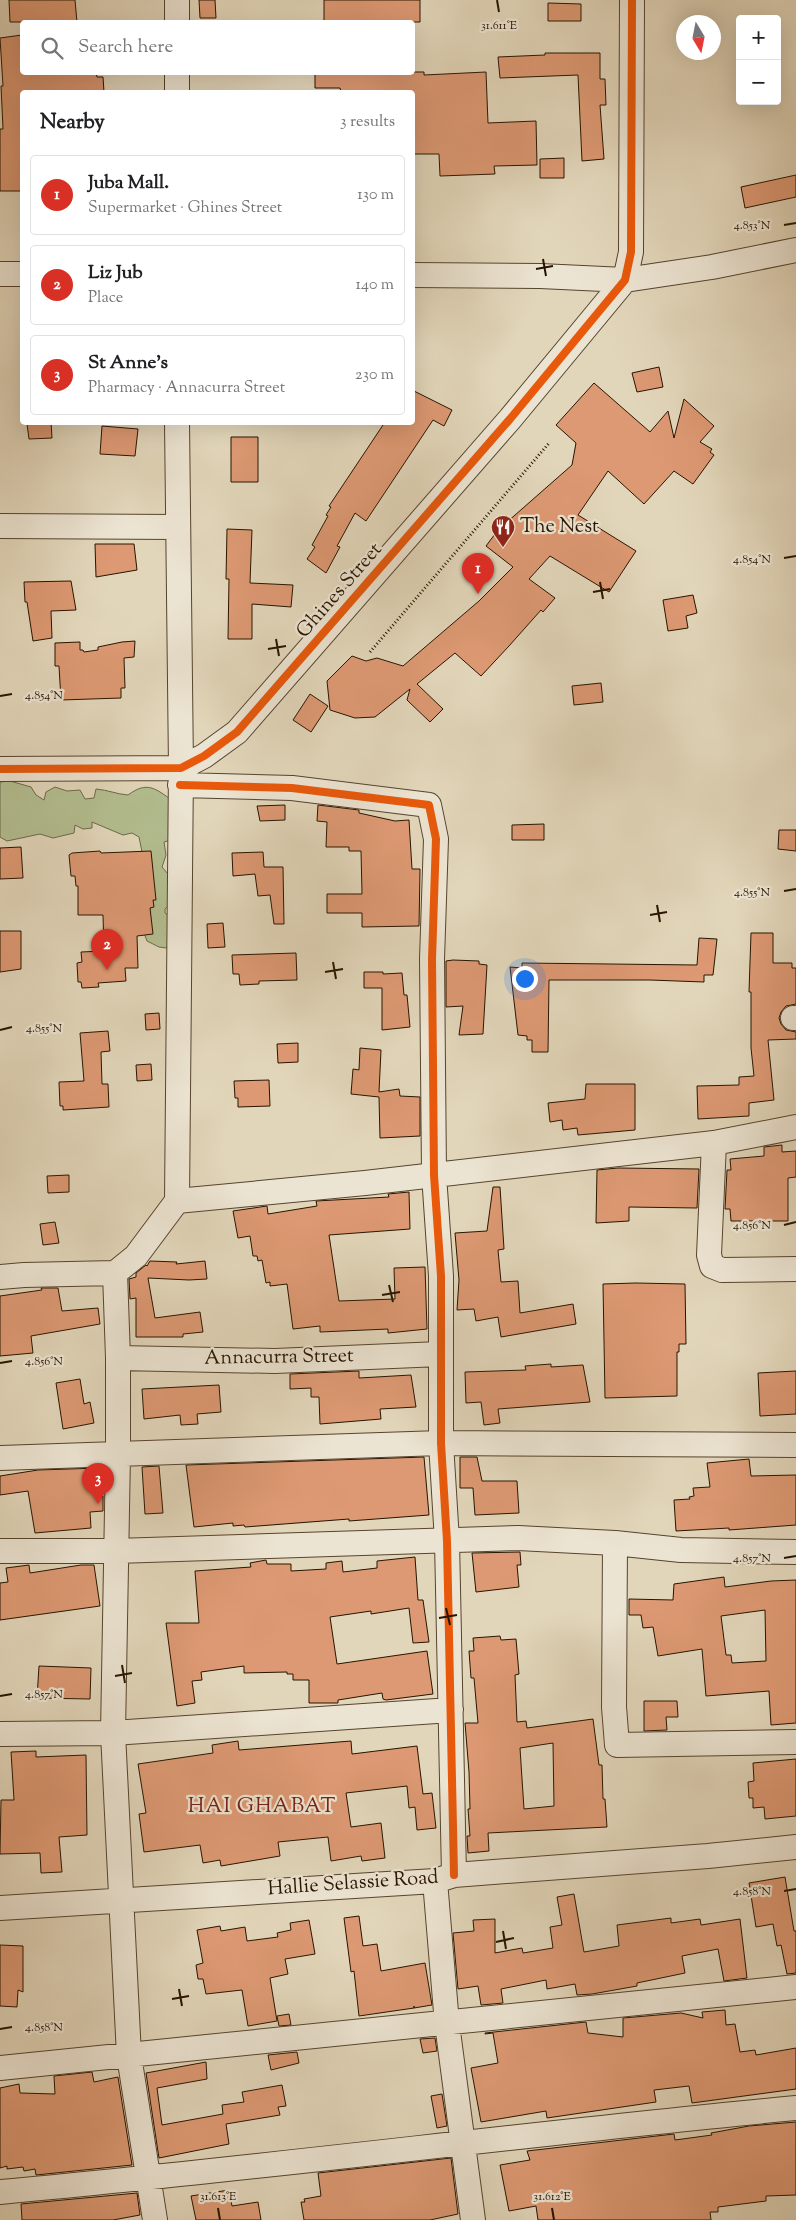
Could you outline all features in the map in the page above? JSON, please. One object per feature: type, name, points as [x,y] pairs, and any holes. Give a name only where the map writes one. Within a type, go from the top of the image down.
[{"type":"street","points":[[177,0],[177,20]]},
{"type":"street","points":[[625,280],[631,252],[632,0]]},
{"type":"street","points":[[177,75],[177,90]]},
{"type":"street","points":[[415,275],[540,276],[625,280],[712,267],[796,250]]},
{"type":"street","points":[[0,274],[20,274]]},
{"type":"street","name":"Ghines Street","points":[[0,769],[181,777],[204,756],[237,732],[510,419],[625,280]]},
{"type":"street","points":[[0,1277],[24,1274],[115,1274],[136,1256],[176,1201],[181,777],[177,425]]},
{"type":"street","points":[[0,526],[177,527]]},
{"type":"street","points":[[181,777],[429,804],[436,839],[432,959],[434,1175],[441,1276],[441,1443],[447,1541],[451,1710],[445,1878],[447,2024],[473,2220]]},
{"type":"street","points":[[176,1201],[714,1144],[796,1127]]},
{"type":"street","points":[[714,1144],[709,1255],[712,1266],[722,1270],[796,1269]]},
{"type":"street","points":[[115,1274],[118,1358],[118,1454],[113,1732],[129,2056],[155,2220]]},
{"type":"street","name":"Annacurra Street","points":[[118,1358],[276,1361],[440,1354]]},
{"type":"street","points":[[0,1458],[441,1443],[796,1445]]},
{"type":"street","points":[[0,1551],[116,1551],[518,1538],[615,1543],[681,1550],[796,1552]]},
{"type":"street","points":[[615,1543],[614,1707],[617,1745],[796,1742]]},
{"type":"street","points":[[0,1734],[113,1732],[451,1710]]},
{"type":"street","name":"Hallie Selassie Road","points":[[0,1908],[445,1878],[796,1847]]},
{"type":"street","points":[[0,2068],[796,1987]]},
{"type":"street","points":[[0,2192],[149,2179],[650,2122],[796,2108]]},
{"type":"path","points":[[370,652],[550,442]]},
{"type":"green space","points":[[10,781],[31,787],[36,795],[44,800],[46,792],[55,787],[67,791],[80,790],[85,799],[94,798],[96,789],[128,795],[146,787],[156,790],[173,801],[171,840],[164,842],[166,855],[162,867],[174,881],[172,903],[165,909],[165,913],[171,917],[171,942],[166,948],[147,941],[144,933],[142,852],[139,837],[132,833],[123,835],[92,822],[92,828],[83,829],[75,825],[74,833],[53,838],[40,834],[7,841],[0,837],[0,782]]},
{"type":"building","points":[[9,0],[75,0],[77,20],[20,20],[20,22],[10,22]]},
{"type":"building","points":[[199,0],[215,0],[216,18],[200,18]]},
{"type":"building","points":[[324,0],[420,0],[420,22],[415,22],[415,20],[324,20]]},
{"type":"building","points":[[548,3],[581,4],[581,21],[548,21]]},
{"type":"building","points":[[20,35],[20,75],[97,75],[97,77],[103,77],[104,90],[20,90],[20,191],[0,191],[0,129],[3,129],[1,86],[3,86],[0,38]]},
{"type":"building","points":[[545,53],[600,53],[600,79],[605,79],[606,105],[600,105],[604,159],[582,161],[578,75],[500,78],[498,57],[545,55]]},
{"type":"building","points":[[415,72],[424,72],[424,75],[486,72],[488,123],[536,121],[537,165],[494,166],[495,174],[440,176],[439,154],[415,154],[415,90],[315,88],[315,75],[415,75]]},
{"type":"building","points":[[564,158],[564,178],[540,178],[540,159]]},
{"type":"building","points":[[796,175],[796,197],[745,208],[741,187]]},
{"type":"building","points":[[659,367],[663,387],[637,392],[632,373]]},
{"type":"building","points":[[594,383],[650,432],[668,411],[674,438],[684,399],[714,426],[700,442],[712,449],[710,452],[714,455],[693,484],[674,471],[644,504],[608,471],[578,515],[636,551],[609,592],[550,556],[529,579],[555,598],[543,612],[541,610],[481,676],[455,653],[417,684],[443,709],[430,722],[407,700],[410,689],[375,717],[355,718],[330,710],[327,681],[352,656],[366,661],[377,658],[403,666],[479,601],[513,567],[486,546],[498,530],[572,465],[576,443],[556,425]]},
{"type":"building","points":[[415,392],[452,410],[444,426],[433,420],[366,521],[355,513],[337,546],[340,547],[326,573],[307,559],[315,547],[312,545],[328,516],[326,515],[331,507],[329,506],[383,425],[415,425]]},
{"type":"building","points":[[27,425],[51,425],[52,438],[29,439]]},
{"type":"building","points":[[102,426],[138,429],[135,456],[100,454]]},
{"type":"building","points":[[231,437],[258,437],[258,482],[231,482]]},
{"type":"building","points":[[227,529],[252,530],[250,583],[293,585],[291,607],[252,604],[252,639],[228,639],[229,579],[226,579]]},
{"type":"building","points":[[95,544],[134,544],[137,570],[96,577]]},
{"type":"building","points":[[71,581],[76,610],[51,611],[52,638],[33,641],[27,602],[25,602],[24,582]]},
{"type":"building","points":[[693,595],[697,613],[686,616],[688,628],[668,631],[663,600]]},
{"type":"building","points":[[135,641],[134,657],[124,658],[125,688],[121,688],[121,698],[61,700],[59,666],[55,666],[55,643],[80,642],[80,650],[84,652],[98,650],[98,647]]},
{"type":"building","points":[[601,683],[603,702],[574,705],[572,686]]},
{"type":"building","points":[[310,694],[328,706],[311,732],[293,720]]},
{"type":"building","points":[[285,805],[285,820],[260,821],[257,806]]},
{"type":"building","points":[[318,805],[359,810],[359,813],[395,821],[409,820],[412,869],[420,869],[419,926],[362,927],[362,913],[327,913],[327,894],[362,894],[361,851],[349,851],[349,847],[326,847],[327,822],[317,821]]},
{"type":"building","points":[[544,824],[544,840],[512,840],[512,825]]},
{"type":"building","points":[[779,830],[796,830],[796,851],[778,849]]},
{"type":"building","points":[[21,847],[23,878],[0,879],[0,848]]},
{"type":"building","points":[[100,851],[101,853],[151,851],[156,900],[153,900],[154,907],[150,908],[153,934],[137,936],[138,968],[125,968],[126,981],[98,983],[99,987],[82,988],[81,982],[78,982],[77,963],[82,962],[81,952],[104,951],[103,915],[78,915],[78,886],[76,886],[75,876],[71,876],[69,855],[72,853]]},
{"type":"building","points":[[263,852],[264,867],[283,867],[284,924],[274,924],[270,895],[258,896],[255,874],[233,876],[232,853]]},
{"type":"building","points":[[223,923],[225,947],[208,948],[207,924]]},
{"type":"building","points":[[0,931],[21,931],[21,969],[0,972]]},
{"type":"building","points":[[751,933],[773,933],[773,963],[792,963],[792,968],[796,968],[796,1004],[786,1006],[779,1018],[786,1030],[796,1032],[796,1039],[768,1040],[774,1100],[749,1103],[749,1116],[698,1119],[697,1086],[739,1085],[739,1077],[754,1076],[751,1048],[751,992],[749,992]]},
{"type":"building","points":[[699,938],[717,939],[713,975],[704,975],[704,982],[549,980],[548,1052],[532,1052],[532,1040],[527,1040],[527,1036],[518,1035],[510,967],[522,968],[522,963],[697,965]]},
{"type":"building","points":[[296,953],[297,980],[259,981],[259,984],[240,985],[239,974],[233,974],[232,955]]},
{"type":"building","points":[[446,961],[479,961],[479,964],[487,965],[483,1034],[459,1035],[463,1006],[446,1007]]},
{"type":"building","points":[[364,972],[402,973],[404,995],[407,995],[410,1027],[382,1030],[382,988],[364,988]]},
{"type":"building","points":[[159,1013],[160,1029],[146,1030],[145,1014]]},
{"type":"building","points":[[108,1031],[110,1051],[101,1052],[102,1084],[108,1084],[109,1107],[63,1110],[63,1106],[60,1106],[59,1082],[84,1081],[80,1033]]},
{"type":"building","points":[[298,1043],[298,1062],[278,1063],[277,1044]]},
{"type":"building","points":[[360,1048],[381,1050],[379,1092],[399,1089],[400,1096],[420,1097],[420,1136],[380,1138],[379,1097],[351,1094],[353,1069],[359,1070]]},
{"type":"building","points":[[151,1064],[152,1080],[137,1081],[136,1065]]},
{"type":"building","points":[[269,1080],[270,1106],[238,1107],[238,1098],[235,1098],[234,1081]]},
{"type":"building","points":[[586,1084],[635,1084],[635,1130],[578,1135],[577,1128],[563,1130],[562,1120],[550,1122],[548,1103],[585,1099]]},
{"type":"building","points":[[782,1145],[782,1152],[796,1151],[796,1177],[788,1178],[788,1221],[731,1221],[730,1209],[725,1209],[727,1170],[731,1170],[730,1159],[764,1156],[764,1147]]},
{"type":"building","points":[[618,1168],[699,1169],[697,1208],[629,1207],[629,1221],[596,1223],[597,1170]]},
{"type":"building","points":[[69,1175],[69,1192],[48,1193],[47,1176]]},
{"type":"building","points":[[493,1187],[500,1187],[504,1249],[498,1250],[501,1282],[518,1281],[520,1313],[573,1304],[576,1324],[501,1337],[498,1317],[476,1321],[474,1309],[457,1310],[459,1280],[455,1233],[487,1231]]},
{"type":"building","points":[[409,1192],[410,1229],[329,1235],[339,1301],[395,1299],[394,1268],[425,1267],[427,1329],[388,1333],[388,1329],[320,1332],[320,1326],[293,1329],[287,1284],[270,1286],[270,1282],[266,1283],[262,1260],[258,1261],[257,1256],[253,1256],[250,1236],[238,1238],[233,1211],[267,1206],[268,1214],[317,1206],[316,1201],[389,1197],[388,1194]]},
{"type":"building","points":[[55,1222],[59,1243],[43,1245],[40,1224]]},
{"type":"building","points":[[150,1261],[177,1262],[176,1264],[205,1261],[207,1279],[148,1278],[155,1318],[200,1312],[203,1332],[183,1334],[183,1337],[136,1337],[136,1298],[130,1299],[129,1279],[136,1277],[136,1273],[147,1266]]},
{"type":"building","points":[[603,1284],[685,1284],[686,1344],[679,1344],[679,1352],[677,1352],[677,1396],[605,1398]]},
{"type":"building","points":[[41,1288],[58,1288],[62,1311],[98,1308],[100,1324],[31,1336],[33,1353],[0,1356],[0,1296],[42,1290]]},
{"type":"building","points":[[551,1364],[551,1367],[583,1365],[590,1402],[498,1409],[500,1423],[484,1425],[481,1402],[466,1403],[465,1372],[526,1370],[525,1366]]},
{"type":"building","points":[[359,1371],[359,1378],[411,1375],[416,1407],[380,1409],[381,1419],[320,1424],[319,1397],[311,1397],[311,1388],[290,1389],[290,1374]]},
{"type":"building","points":[[796,1371],[796,1414],[760,1416],[758,1373]]},
{"type":"building","points":[[80,1379],[84,1404],[90,1402],[94,1423],[63,1429],[56,1383]]},
{"type":"building","points":[[219,1385],[221,1412],[197,1414],[198,1424],[181,1425],[180,1415],[144,1419],[142,1389]]},
{"type":"building","points":[[424,1457],[429,1515],[245,1527],[244,1525],[233,1526],[233,1523],[194,1527],[186,1465]]},
{"type":"building","points":[[460,1457],[477,1457],[482,1481],[517,1481],[519,1513],[475,1515],[473,1488],[460,1488]]},
{"type":"building","points":[[749,1459],[751,1476],[796,1475],[796,1525],[729,1530],[729,1528],[676,1531],[674,1500],[690,1499],[689,1497],[694,1496],[693,1488],[710,1487],[707,1463]]},
{"type":"building","points":[[159,1466],[163,1513],[145,1514],[142,1467]]},
{"type":"building","points":[[100,1468],[99,1496],[103,1496],[103,1511],[90,1512],[91,1528],[35,1533],[28,1491],[0,1495],[0,1476],[38,1470]]},
{"type":"building","points":[[520,1552],[521,1565],[517,1565],[519,1587],[476,1592],[472,1553]]},
{"type":"building","points":[[415,1557],[418,1600],[423,1600],[429,1642],[413,1643],[409,1608],[371,1614],[371,1611],[330,1617],[337,1664],[427,1651],[433,1694],[386,1700],[383,1699],[382,1693],[338,1700],[338,1703],[309,1703],[309,1680],[293,1680],[293,1674],[287,1674],[287,1672],[244,1673],[244,1666],[201,1672],[202,1680],[192,1681],[195,1703],[177,1706],[166,1623],[199,1623],[195,1571],[251,1567],[250,1563],[266,1560],[267,1564],[291,1564],[291,1571],[326,1569],[326,1563],[342,1561],[343,1572],[377,1568],[377,1561]]},
{"type":"building","points":[[29,1565],[30,1573],[81,1565],[94,1565],[100,1606],[0,1620],[0,1583],[8,1582],[6,1568]]},
{"type":"building","points":[[724,1577],[725,1587],[796,1580],[796,1723],[771,1725],[769,1691],[706,1696],[702,1649],[658,1656],[653,1627],[643,1628],[641,1615],[629,1615],[629,1599],[673,1600],[674,1584]],"holes":[[[765,1610],[766,1661],[732,1663],[731,1655],[726,1655],[721,1616]]]},
{"type":"building","points":[[500,1636],[501,1640],[516,1639],[519,1674],[515,1675],[517,1722],[526,1721],[527,1728],[593,1719],[599,1765],[602,1765],[603,1799],[605,1799],[607,1827],[488,1833],[489,1851],[468,1853],[467,1836],[470,1836],[468,1809],[470,1809],[465,1723],[478,1723],[474,1678],[471,1678],[469,1651],[474,1651],[473,1638]],"holes":[[[553,1743],[554,1806],[524,1809],[520,1748]]]},
{"type":"building","points":[[39,1666],[91,1668],[90,1699],[37,1698]]},
{"type":"building","points":[[644,1701],[677,1701],[678,1717],[666,1717],[667,1730],[644,1731]]},
{"type":"building","points":[[238,1741],[239,1750],[351,1741],[352,1754],[417,1746],[423,1794],[432,1793],[436,1828],[417,1830],[415,1807],[409,1808],[407,1786],[346,1793],[351,1827],[381,1823],[385,1858],[362,1861],[361,1856],[331,1861],[328,1837],[278,1842],[280,1856],[221,1866],[220,1860],[203,1863],[200,1845],[144,1852],[139,1814],[146,1813],[138,1764],[213,1753],[212,1745]]},
{"type":"building","points":[[36,1751],[36,1757],[86,1755],[87,1835],[59,1837],[62,1872],[41,1873],[40,1853],[0,1854],[1,1800],[14,1800],[11,1752]]},
{"type":"building","points":[[796,1759],[796,1816],[765,1819],[764,1807],[753,1808],[753,1798],[749,1798],[748,1782],[754,1781],[753,1763]]},
{"type":"building","points":[[785,1877],[794,1931],[796,1931],[796,1973],[787,1974],[781,1945],[777,1946],[773,1924],[756,1927],[749,1883]]},
{"type":"building","points":[[574,1894],[584,1952],[619,1946],[617,1925],[671,1918],[671,1923],[700,1919],[701,1925],[740,1919],[747,1978],[724,1981],[718,1949],[682,1956],[685,1973],[637,1983],[637,1986],[592,1994],[577,1995],[575,1984],[547,1989],[546,1980],[501,1989],[503,2003],[481,2005],[478,1986],[458,1989],[453,1933],[474,1931],[473,1920],[495,1919],[495,1953],[522,1948],[523,1953],[553,1948],[550,1927],[562,1925],[557,1897]]},
{"type":"building","points":[[359,1916],[363,1946],[377,1944],[381,1971],[425,1963],[432,2005],[359,2016],[354,1971],[351,1972],[344,1918]]},
{"type":"building","points":[[309,1920],[315,1954],[285,1959],[288,1974],[270,1978],[277,2021],[248,2026],[242,1990],[206,1994],[203,1979],[198,1979],[196,1965],[203,1963],[197,1930],[220,1926],[221,1931],[245,1927],[247,1941],[278,1937],[277,1933],[291,1930],[290,1923]]},
{"type":"building","points":[[0,1945],[23,1946],[23,1992],[18,1990],[17,2007],[0,2006]]},
{"type":"building","points":[[725,2010],[726,2025],[735,2024],[740,2052],[755,2050],[756,2055],[796,2048],[796,2089],[692,2103],[689,2086],[654,2090],[656,2102],[547,2118],[546,2111],[481,2122],[471,2068],[498,2063],[493,2033],[485,2033],[586,2022],[588,2033],[623,2037],[623,2018],[681,2013],[703,2018],[702,2012]]},
{"type":"building","points":[[289,2014],[291,2025],[279,2026],[277,2016]]},
{"type":"building","points":[[435,2038],[437,2051],[423,2053],[420,2039]]},
{"type":"building","points":[[297,2052],[299,2063],[271,2070],[268,2055]]},
{"type":"building","points":[[206,2062],[207,2079],[157,2088],[162,2125],[223,2114],[222,2105],[244,2102],[242,2092],[282,2085],[286,2106],[278,2107],[280,2115],[226,2124],[229,2144],[159,2158],[146,2073]]},
{"type":"building","points":[[92,2072],[94,2082],[118,2077],[132,2165],[36,2175],[35,2169],[24,2171],[23,2167],[7,2169],[7,2166],[0,2168],[0,2088],[19,2084],[20,2093],[55,2094],[54,2076]]},
{"type":"building","points":[[442,2094],[447,2126],[437,2128],[431,2096]]},
{"type":"building","points":[[796,2122],[796,2195],[766,2196],[766,2201],[718,2207],[718,2212],[710,2212],[711,2220],[538,2220],[536,2206],[509,2211],[500,2165],[530,2160],[527,2151],[674,2134],[675,2140],[712,2135],[711,2133],[749,2126]]},
{"type":"building","points":[[451,2158],[458,2214],[430,2220],[304,2220],[301,2202],[305,2202],[304,2199],[321,2196],[318,2173]]},
{"type":"building","points":[[229,2190],[232,2206],[258,2202],[261,2220],[196,2220],[191,2196]]},
{"type":"building","points":[[137,2193],[140,2215],[113,2220],[22,2220],[21,2204]]},
{"type":"cycle path","points":[[0,769],[181,768],[204,756],[237,732],[510,419],[625,280],[631,252],[632,0]]},
{"type":"cycle path","points":[[180,785],[292,788],[429,805],[436,839],[432,959],[434,1175],[441,1276],[441,1443],[447,1541],[454,1875]]},
{"type":"place","name":"The Nest","points":[[503,548]]},
{"type":"place","name":"Juba Mall.","points":[[478,594]]},
{"type":"place","name":"Liz Jub","points":[[107,970]]},
{"type":"place","name":"St Anne's","points":[[98,1504]]},
{"type":"district","name":"HAI GHABAT","points":[[262,1807]]}]
